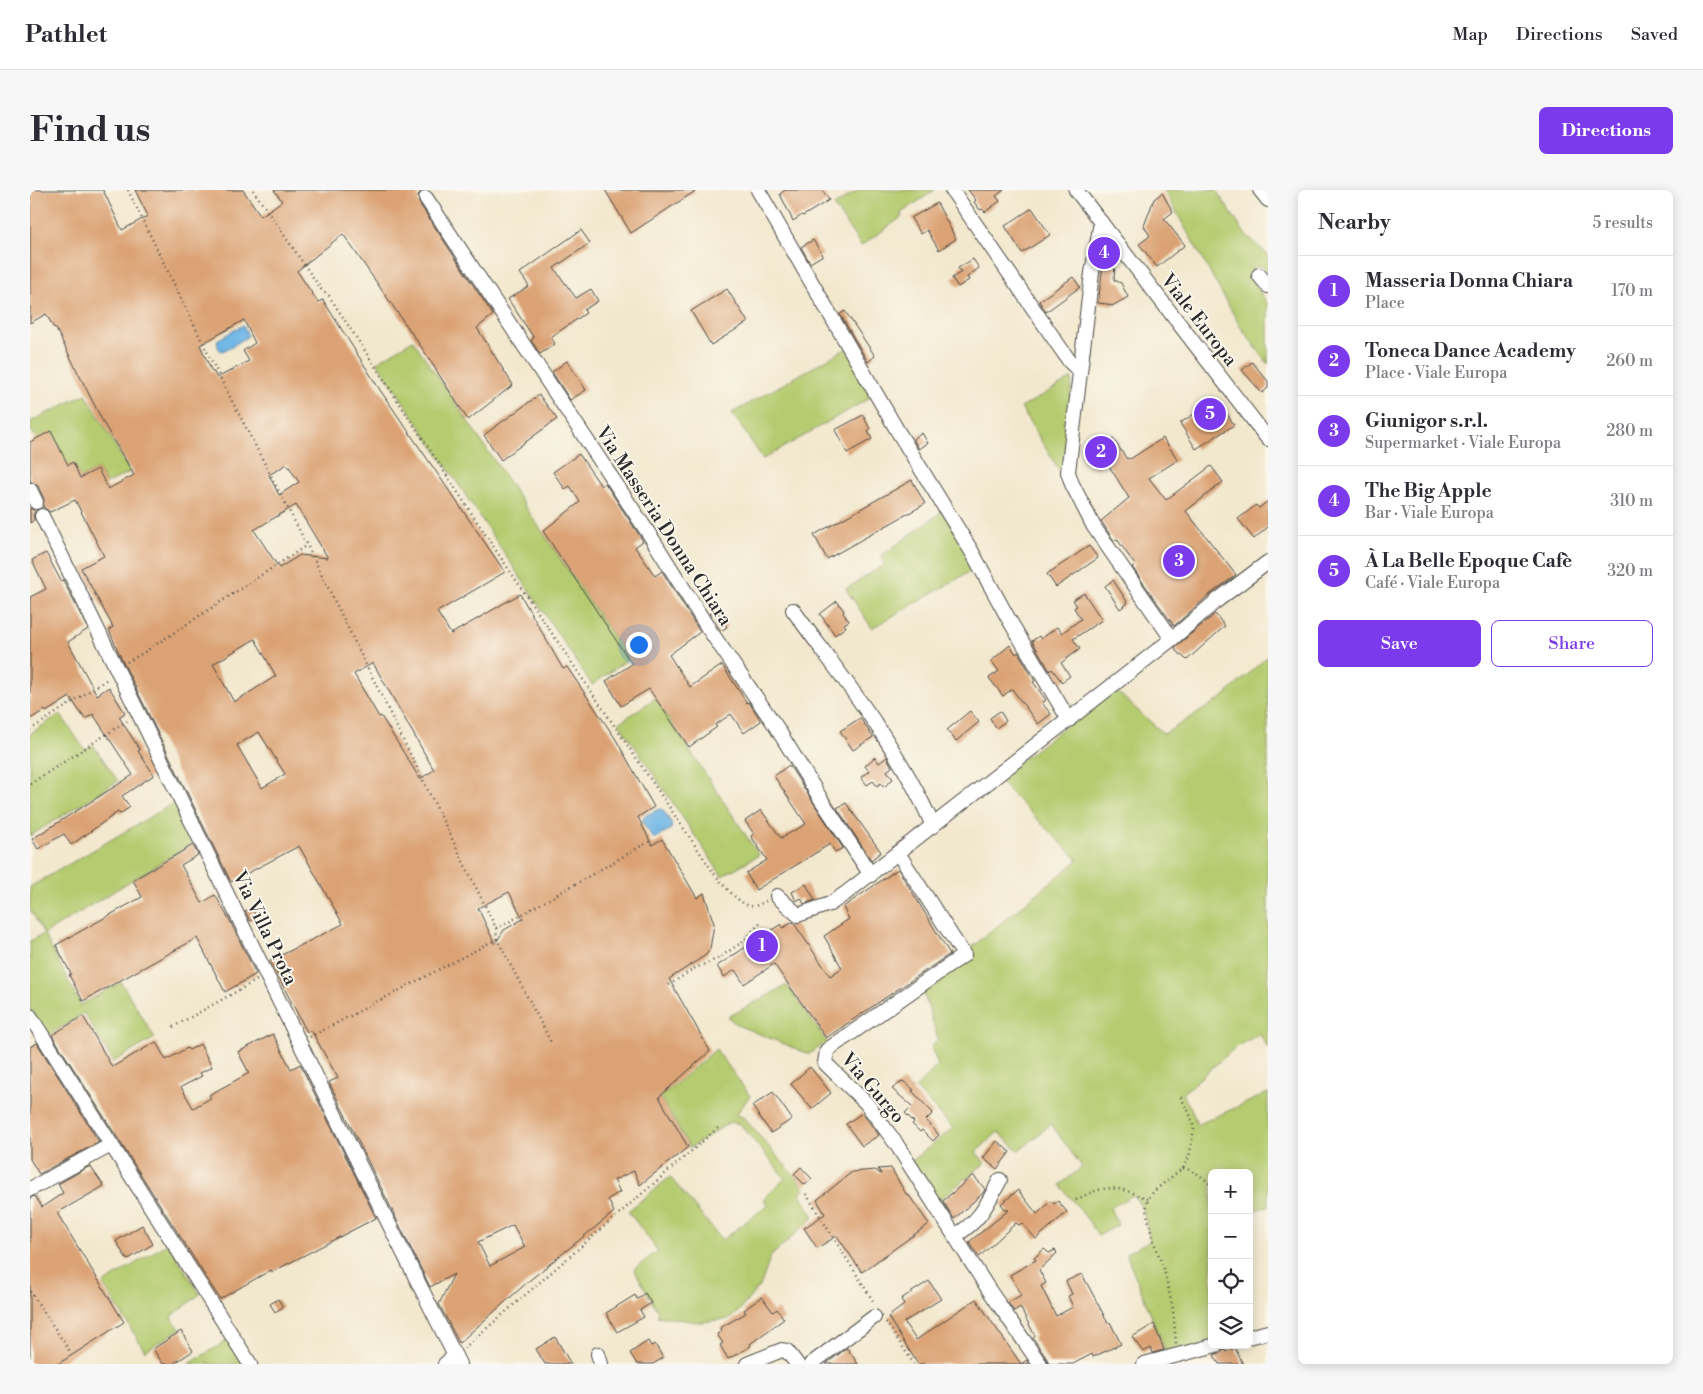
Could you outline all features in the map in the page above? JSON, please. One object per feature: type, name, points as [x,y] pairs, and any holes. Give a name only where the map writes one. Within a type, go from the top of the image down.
[{"type":"street","points":[[758,190],[897,430],[972,552],[1008,618],[1069,720]]},
{"type":"street","points":[[952,190],[1070,362],[1080,370]]},
{"type":"street","name":"Viale Europa","points":[[1076,190],[1268,439]]},
{"type":"street","points":[[1260,190],[1268,200]]},
{"type":"street","name":"Via Masseria Donna Chiara","points":[[426,198],[653,540],[708,628],[775,725],[822,802],[871,875]]},
{"type":"street","points":[[1101,222],[1068,472],[1072,484],[1094,527],[1172,639]]},
{"type":"street","name":"Via Villa Prota","points":[[42,516],[300,1042],[453,1361]]},
{"type":"street","points":[[777,896],[798,915],[830,904],[871,875],[1268,562]]},
{"type":"street","points":[[793,610],[890,744],[914,784],[933,826]]},
{"type":"street","name":"Via Gurgo","points":[[898,853],[964,955],[827,1050],[825,1063],[872,1111],[895,1142],[1040,1364]]},
{"type":"street","points":[[30,1016],[250,1364]]},
{"type":"street","points":[[30,1190],[111,1144]]},
{"type":"street","points":[[955,1236],[971,1226],[982,1213],[1000,1180]]},
{"type":"street","points":[[811,1364],[878,1315]]},
{"type":"street","points":[[1253,1336],[1268,1332]]},
{"type":"street","points":[[1144,1364],[1208,1347]]},
{"type":"street","points":[[747,1364],[782,1350],[787,1351],[797,1364]]},
{"type":"path","points":[[128,190],[219,376],[307,545],[496,928],[497,939],[552,1044]]},
{"type":"path","points":[[253,190],[321,289],[329,296],[493,546],[721,883],[747,905],[757,906],[777,896]]},
{"type":"path","points":[[30,730],[117,670],[307,545]]},
{"type":"path","points":[[30,784],[139,713]]},
{"type":"path","points":[[496,928],[650,840]]},
{"type":"path","points":[[669,985],[695,968],[717,959],[744,941],[761,922]]},
{"type":"path","points":[[300,1042],[497,939]]},
{"type":"path","points":[[173,1027],[267,975]]},
{"type":"path","points":[[1178,1354],[1173,1310],[1164,1269],[1153,1240],[1146,1210],[1148,1199],[1154,1190],[1183,1168],[1189,1157],[1194,1129],[1190,1114],[1179,1094]]},
{"type":"path","points":[[453,1361],[719,1127]]},
{"type":"path","points":[[1183,1168],[1200,1174],[1208,1182]]},
{"type":"path","points":[[1076,1200],[1091,1192],[1108,1188],[1125,1190],[1148,1199]]},
{"type":"path","points":[[806,1194],[878,1315],[914,1364]]},
{"type":"path","points":[[30,1291],[71,1353]]},
{"type":"green space","points":[[858,190],[935,190],[901,213],[902,217],[861,246],[834,206]]},
{"type":"green space","points":[[1164,190],[1216,190],[1245,234],[1268,255],[1268,272],[1260,266],[1251,270],[1251,277],[1268,305],[1268,364],[1240,326]]},
{"type":"green space","points":[[413,340],[628,659],[592,685],[377,362]]},
{"type":"green space","points":[[847,348],[875,395],[763,459],[732,413]]},
{"type":"green space","points":[[1072,378],[1066,466],[1059,470],[1021,408]]},
{"type":"green space","points":[[86,394],[130,472],[106,484],[98,469],[80,478],[73,463],[68,465],[50,452],[38,441],[31,429],[30,422]]},
{"type":"green space","points":[[943,511],[978,567],[872,628],[846,589],[884,565],[881,556]]},
{"type":"green space","points":[[1268,656],[1268,1048],[1260,1034],[1237,1046],[1182,1094],[1191,1108],[1197,1125],[1268,1093],[1268,1206],[1253,1211],[1253,1169],[1208,1169],[1208,1344],[1167,1355],[1126,1253],[1150,1241],[1143,1209],[1133,1195],[1110,1208],[1118,1225],[1098,1236],[1088,1220],[1060,1185],[1082,1167],[1051,1124],[1019,1151],[998,1132],[976,1152],[985,1163],[938,1201],[911,1161],[953,1128],[915,1088],[938,1065],[931,1047],[938,1039],[922,988],[1078,860],[997,779],[1114,689],[1164,734],[1222,698]]},
{"type":"green space","points":[[655,698],[759,855],[722,876],[619,723]]},
{"type":"green space","points":[[60,714],[85,750],[93,745],[118,781],[30,836],[30,734]]},
{"type":"green space","points":[[174,803],[194,842],[44,934],[30,909],[30,887]]},
{"type":"green space","points":[[44,934],[81,1005],[121,982],[155,1038],[113,1062],[84,1013],[48,1036],[30,1008],[30,941]]},
{"type":"green space","points":[[787,985],[827,1042],[809,1054],[737,1025],[728,1017]]},
{"type":"green space","points":[[716,1049],[750,1096],[736,1115],[743,1117],[805,1188],[800,1194],[814,1217],[771,1256],[761,1284],[738,1312],[729,1319],[699,1322],[657,1316],[658,1312],[634,1269],[658,1251],[628,1211],[670,1177],[722,1240],[768,1205],[764,1199],[785,1178],[740,1124],[730,1122],[690,1148],[660,1097]]},
{"type":"green space","points":[[168,1243],[200,1294],[171,1317],[180,1329],[145,1351],[103,1284]]},
{"type":"green space","points":[[228,1340],[244,1364],[189,1364]]},
{"type":"water","points":[[243,325],[248,336],[228,349],[221,351],[217,340]]},
{"type":"water","points":[[659,809],[663,810],[672,824],[671,829],[653,838],[643,823],[643,819],[646,815]]},
{"type":"building","points":[[30,190],[103,190],[122,230],[148,216],[135,190],[243,190],[261,216],[282,201],[274,190],[423,190],[418,195],[419,203],[493,315],[477,328],[513,385],[468,420],[424,351],[343,234],[297,271],[318,302],[323,300],[380,390],[505,572],[437,612],[451,634],[520,594],[563,669],[567,667],[615,738],[654,807],[638,817],[652,845],[662,839],[697,898],[704,893],[714,924],[710,949],[706,955],[669,979],[710,1051],[659,1097],[688,1147],[640,1185],[634,1171],[614,1180],[620,1192],[608,1199],[614,1212],[530,1280],[459,1343],[439,1304],[454,1274],[430,1287],[329,1082],[338,1078],[311,1030],[307,1032],[270,961],[343,924],[299,846],[231,882],[123,662],[109,630],[113,627],[81,568],[104,556],[75,500],[50,512],[43,507],[44,499],[38,486],[30,481],[30,442],[51,431],[68,465],[73,462],[80,478],[98,469],[108,489],[134,475],[104,424],[55,327],[46,314],[30,323]],"holes":[[[244,320],[255,343],[243,351],[249,361],[217,378],[214,372],[212,372],[200,345]],[[287,464],[299,482],[279,495],[269,475]],[[296,505],[328,558],[300,555],[279,568],[254,530]],[[255,639],[276,676],[234,702],[213,664]],[[373,663],[434,770],[420,779],[381,716],[379,717],[354,674]],[[259,732],[285,774],[262,788],[237,745]],[[509,892],[523,919],[504,930],[495,944],[478,908]],[[513,1225],[525,1247],[490,1266],[478,1242]]]},
{"type":"building","points":[[605,190],[697,190],[631,233]]},
{"type":"building","points":[[785,190],[822,190],[829,200],[793,221],[780,194]]},
{"type":"building","points":[[968,190],[1004,190],[996,196],[1000,201],[985,212],[982,209],[980,210],[974,202],[976,200]]},
{"type":"building","points":[[1162,193],[1173,212],[1164,219],[1185,245],[1157,267],[1139,244],[1150,236],[1144,226],[1154,199]]},
{"type":"building","points":[[937,203],[956,239],[939,250],[927,230],[921,234],[911,218]]},
{"type":"building","points":[[1032,208],[1050,235],[1022,253],[1005,226]]},
{"type":"building","points":[[581,230],[590,243],[554,268],[576,298],[591,289],[598,301],[584,310],[586,313],[551,337],[555,344],[540,354],[531,340],[534,338],[508,299],[529,286],[520,273]]},
{"type":"building","points":[[813,240],[823,255],[810,263],[801,247]]},
{"type":"building","points":[[1105,249],[1115,263],[1114,280],[1121,283],[1128,297],[1112,306],[1098,303]]},
{"type":"building","points":[[973,259],[979,268],[967,277],[969,280],[958,287],[952,278],[961,272],[958,268]]},
{"type":"building","points":[[1073,277],[1080,287],[1046,312],[1039,301]]},
{"type":"building","points":[[727,289],[748,322],[711,345],[691,311]]},
{"type":"building","points":[[845,311],[875,356],[868,362],[840,314]]},
{"type":"building","points":[[567,361],[586,390],[570,400],[552,372]]},
{"type":"building","points":[[1252,362],[1268,381],[1268,388],[1262,393],[1242,370]]},
{"type":"building","points":[[539,395],[557,419],[501,460],[484,435]]},
{"type":"building","points":[[1218,399],[1234,425],[1196,449],[1180,423]]},
{"type":"building","points":[[863,415],[870,429],[868,431],[872,439],[847,453],[835,430]]},
{"type":"building","points":[[922,433],[928,443],[919,449],[913,439]]},
{"type":"building","points":[[1105,437],[1109,442],[1113,439],[1127,459],[1130,459],[1163,438],[1178,460],[1149,478],[1166,500],[1211,466],[1223,482],[1186,511],[1236,575],[1209,595],[1174,626],[1132,567],[1135,565],[1117,539],[1114,541],[1101,521],[1129,498],[1106,461],[1096,468],[1085,451]]},
{"type":"building","points":[[579,454],[601,486],[605,483],[643,541],[635,547],[655,576],[662,571],[700,632],[669,655],[690,687],[722,665],[761,721],[744,733],[731,714],[715,725],[717,727],[689,747],[649,689],[621,706],[606,681],[632,664],[543,531],[580,502],[570,486],[565,489],[553,472]]},
{"type":"building","points":[[912,480],[925,504],[827,559],[814,535]]},
{"type":"building","points":[[1268,501],[1268,527],[1254,539],[1238,519],[1256,505],[1259,508]]},
{"type":"building","points":[[30,508],[35,511],[33,515],[34,520],[30,523]]},
{"type":"building","points":[[1089,546],[1098,558],[1056,587],[1047,574]]},
{"type":"building","points":[[46,553],[61,581],[63,580],[88,629],[68,642],[97,695],[109,687],[125,713],[119,717],[154,775],[122,796],[130,807],[120,814],[118,812],[71,845],[64,834],[38,849],[32,839],[133,775],[93,714],[85,719],[70,697],[46,712],[45,710],[30,719],[30,597],[46,589],[32,560]]},
{"type":"building","points":[[1113,580],[1128,603],[1120,609],[1105,586]]},
{"type":"building","points":[[1084,593],[1102,620],[1073,639],[1080,649],[1061,663],[1070,676],[1062,682],[1052,669],[1050,671],[1032,641],[1039,636],[1041,639],[1057,627],[1062,633],[1081,619],[1074,608],[1077,606],[1073,600]]},
{"type":"building","points":[[837,601],[849,621],[844,624],[846,627],[835,635],[820,614]]},
{"type":"building","points":[[716,610],[727,627],[721,631],[710,614]]},
{"type":"building","points":[[1215,614],[1225,626],[1187,660],[1176,651],[1175,647]]},
{"type":"building","points":[[1010,645],[1016,654],[1018,652],[1035,681],[1033,682],[1046,700],[1042,703],[1051,714],[1038,724],[1012,689],[1003,696],[989,678],[999,671],[991,661]]},
{"type":"building","points":[[970,711],[979,722],[956,741],[947,730]]},
{"type":"building","points":[[1000,711],[1006,721],[996,728],[990,718]]},
{"type":"building","points":[[860,718],[873,737],[853,750],[840,731]]},
{"type":"building","points":[[875,757],[879,763],[887,757],[892,767],[887,771],[893,779],[884,787],[881,783],[877,786],[873,781],[867,785],[861,777],[869,771],[865,766]]},
{"type":"building","points":[[789,765],[843,848],[835,852],[830,844],[756,890],[746,873],[767,860],[751,836],[754,834],[745,821],[761,810],[781,838],[806,824],[774,776]]},
{"type":"building","points":[[846,803],[881,852],[871,860],[837,808]]},
{"type":"building","points":[[193,845],[198,855],[181,865],[202,903],[215,895],[256,974],[225,992],[197,938],[83,1001],[56,945],[142,897],[133,880]]},
{"type":"building","points":[[898,869],[950,954],[826,1038],[774,964],[744,984],[735,970],[724,977],[717,966],[781,924],[783,928],[793,922],[830,976],[842,968],[824,936],[849,919],[843,907]]},
{"type":"building","points":[[806,884],[815,900],[804,904],[801,898],[796,901],[792,892]]},
{"type":"building","points":[[252,908],[257,918],[250,921],[245,911]]},
{"type":"building","points":[[83,1016],[112,1067],[156,1042],[166,1060],[187,1048],[189,1050],[200,1044],[212,1067],[200,1073],[202,1076],[181,1087],[193,1108],[211,1098],[209,1095],[249,1073],[238,1052],[273,1034],[291,1069],[300,1064],[376,1218],[272,1272],[271,1270],[220,1299],[52,1035]]},
{"type":"building","points":[[37,1043],[99,1142],[39,1174],[30,1159],[30,1047]]},
{"type":"building","points":[[810,1067],[831,1093],[812,1109],[791,1084]]},
{"type":"building","points":[[903,1081],[914,1090],[912,1091],[933,1113],[926,1120],[939,1135],[933,1141],[922,1130],[920,1132],[912,1124],[914,1122],[905,1113],[912,1106],[892,1089]]},
{"type":"building","points":[[773,1092],[792,1119],[771,1133],[752,1106]]},
{"type":"building","points":[[862,1113],[879,1135],[862,1146],[846,1124]]},
{"type":"building","points":[[997,1141],[1010,1152],[997,1169],[983,1158]]},
{"type":"building","points":[[90,1166],[104,1186],[57,1213],[124,1322],[58,1364],[30,1364],[30,1198],[35,1196],[42,1207],[63,1193],[58,1184]]},
{"type":"building","points":[[801,1167],[812,1179],[805,1185],[794,1174]]},
{"type":"building","points":[[891,1168],[906,1194],[908,1194],[929,1224],[862,1272],[837,1236],[817,1248],[804,1228],[825,1214],[817,1200],[852,1172],[875,1170],[881,1174],[878,1169]]},
{"type":"building","points":[[973,1175],[985,1189],[954,1219],[943,1201]]},
{"type":"building","points":[[1018,1190],[1037,1214],[1051,1201],[1054,1204],[1058,1201],[1067,1212],[1036,1239],[1022,1223],[1019,1225],[1016,1223],[979,1257],[969,1242],[1009,1210],[1006,1210],[1001,1204]]},
{"type":"building","points":[[142,1225],[153,1244],[127,1260],[116,1241]]},
{"type":"building","points":[[1044,1249],[1049,1253],[1055,1250],[1057,1253],[1039,1270],[1046,1283],[1041,1286],[1056,1316],[1073,1307],[1068,1296],[1072,1294],[1066,1281],[1082,1274],[1121,1344],[1093,1357],[1092,1354],[1073,1364],[1049,1364],[1033,1338],[1035,1336],[1020,1307],[1014,1311],[1008,1303],[1021,1295],[1010,1275],[1036,1260],[1034,1258]]},
{"type":"building","points":[[929,1281],[941,1299],[904,1322],[916,1340],[976,1299],[1021,1364],[918,1364],[888,1317],[904,1305],[901,1299]]},
{"type":"building","points":[[645,1293],[651,1303],[640,1310],[644,1317],[617,1332],[606,1313],[635,1295],[637,1299]]},
{"type":"building","points":[[762,1297],[773,1312],[777,1309],[784,1319],[750,1344],[751,1346],[728,1359],[720,1345],[723,1343],[717,1334],[722,1331],[720,1328],[746,1313],[744,1310]]},
{"type":"building","points":[[278,1299],[283,1307],[275,1312],[270,1304]]},
{"type":"building","points":[[1154,1324],[1164,1350],[1153,1353],[1151,1348],[1143,1352],[1132,1337]]},
{"type":"building","points":[[181,1331],[193,1351],[173,1364],[163,1364],[153,1349]]},
{"type":"building","points":[[555,1337],[571,1364],[545,1364],[536,1349]]},
{"type":"building","points":[[648,1341],[651,1346],[655,1344],[663,1358],[653,1364],[637,1364],[630,1353]]},
{"type":"building","points":[[847,1348],[858,1364],[826,1364]]},
{"type":"building","points":[[1224,1349],[1226,1352],[1236,1349],[1243,1364],[1219,1364],[1214,1355],[1222,1352]]},
{"type":"building","points":[[1027,1360],[1029,1364],[1021,1364]]},
{"type":"place","name":"The Big Apple","points":[[1104,253]]},
{"type":"place","name":"À La Belle Epoque Cafè","points":[[1210,414]]},
{"type":"place","name":"Toneca Dance Academy","points":[[1101,452]]},
{"type":"place","name":"Giunigor s.r.l.","points":[[1179,561]]},
{"type":"place","name":"Masseria Donna Chiara","points":[[762,946]]}]
